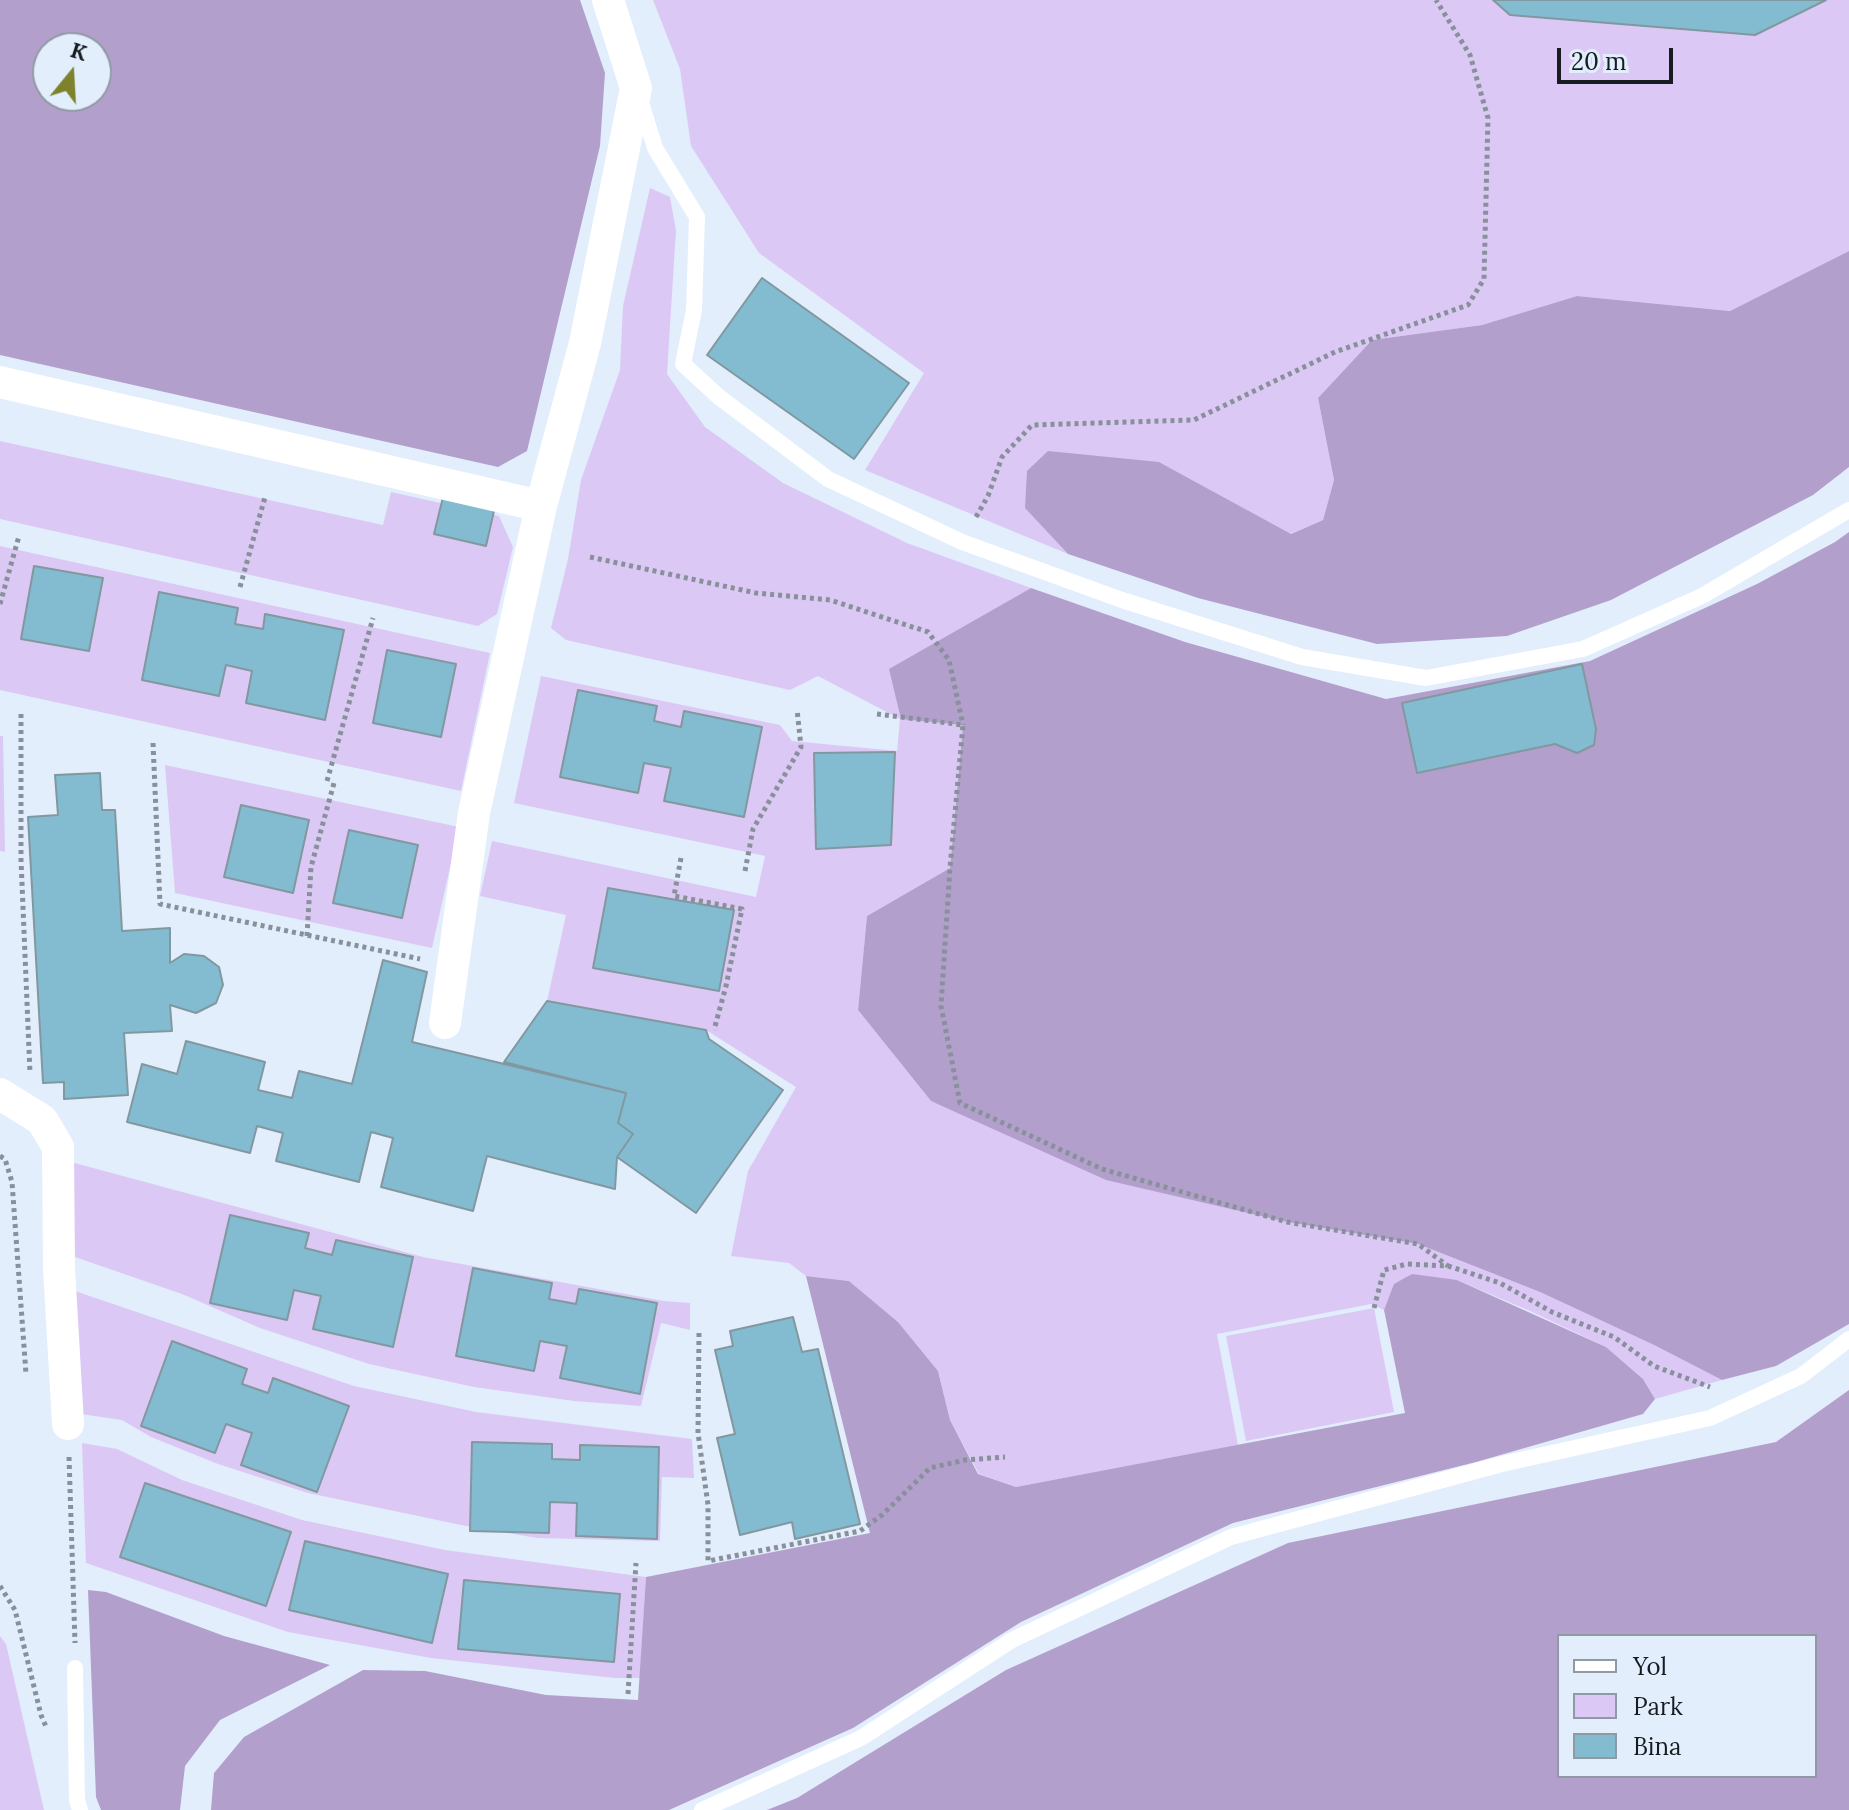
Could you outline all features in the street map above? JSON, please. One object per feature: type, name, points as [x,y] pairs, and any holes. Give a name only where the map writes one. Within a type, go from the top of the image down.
[{"type":"street","points":[[445,1023],[474,813],[541,506],[585,343],[636,88],[608,0]]},
{"type":"street","points":[[0,382],[541,506]]},
{"type":"street","points":[[0,1094],[42,1120],[58,1147],[59,1268],[68,1424]]},
{"type":"lane","points":[[636,88],[655,148],[697,217],[694,310],[683,364],[719,397],[828,479],[962,542],[1122,600],[1302,657],[1426,678],[1583,649],[1702,596],[1849,510]]},
{"type":"lane","points":[[702,1810],[861,1738],[1012,1640],[1231,1537],[1502,1464],[1710,1418],[1801,1376],[1849,1339]]},
{"type":"lane","points":[[75,1668],[77,1800],[80,1810]]},
{"type":"path","points":[[962,542],[988,496],[1002,457],[1032,425],[1194,420],[1335,352],[1468,305],[1484,279],[1488,118],[1470,55],[1436,0]]},
{"type":"path","points":[[240,587],[265,497]]},
{"type":"path","points":[[0,604],[19,536]]},
{"type":"path","points":[[590,557],[756,593],[830,600],[928,632],[949,660],[963,725],[941,1006],[960,1103],[1102,1169],[1287,1222],[1418,1244],[1448,1266]]},
{"type":"path","points":[[307,936],[311,867],[373,618]]},
{"type":"path","points":[[745,871],[753,829],[801,747],[797,709]]},
{"type":"path","points":[[21,714],[21,860],[31,1084]]},
{"type":"path","points":[[877,714],[963,725]]},
{"type":"path","points":[[153,743],[160,904],[453,966]]},
{"type":"path","points":[[681,858],[674,896],[742,909],[714,1030]]},
{"type":"path","points":[[1374,1308],[1384,1270],[1407,1264],[1448,1266],[1500,1283],[1552,1312],[1614,1337],[1654,1366],[1747,1401]]},
{"type":"path","points":[[699,1333],[698,1433],[708,1505],[708,1561],[860,1531],[882,1515],[930,1468],[965,1460],[1005,1457]]},
{"type":"path","points":[[68,1424],[75,1668]]},
{"type":"path","points":[[628,1694],[636,1563]]},
{"type":"path","points":[[0,1586],[15,1610],[41,1715],[53,1743]]},
{"type":"green space","points":[[653,0],[1849,0],[1849,251],[1730,311],[1577,296],[1482,325],[1372,340],[1318,398],[1334,480],[1323,520],[1290,534],[1159,462],[1025,507],[1068,554],[865,470],[924,373],[759,253],[691,146],[680,69]]},
{"type":"green space","points":[[650,188],[670,197],[676,230],[667,374],[705,427],[783,483],[907,543],[1031,588],[889,670],[963,725],[950,868],[867,916],[858,1010],[931,1101],[1287,1222],[1418,1244],[1540,1292],[1722,1380],[1655,1399],[1643,1379],[1606,1347],[1530,1311],[1457,1280],[1395,1284],[1384,1310],[1371,1304],[1217,1334],[1238,1445],[1016,1487],[979,1474],[950,1420],[938,1371],[898,1322],[849,1281],[806,1276],[789,1263],[731,1256],[748,1171],[796,1087],[706,1030],[547,1001],[566,915],[480,896],[492,841],[756,897],[765,856],[514,803],[541,676],[780,725],[792,741],[897,751],[900,719],[818,676],[790,690],[566,640],[551,628],[568,559],[581,480],[620,370],[623,306]]},
{"type":"green space","points":[[0,441],[383,525],[391,492],[499,516],[513,547],[497,614],[478,626],[0,519]]},
{"type":"green space","points":[[0,546],[490,653],[461,791],[0,690]]},
{"type":"green space","points":[[0,736],[3,736],[5,852],[0,851]]},
{"type":"green space","points":[[165,765],[459,827],[432,948],[175,893]]},
{"type":"green space","points":[[71,1162],[423,1257],[664,1301],[690,1303],[690,1330],[661,1323],[641,1406],[574,1401],[474,1387],[369,1364],[260,1328],[182,1294],[72,1256]]},
{"type":"green space","points":[[75,1291],[354,1386],[476,1412],[692,1439],[694,1478],[662,1477],[660,1541],[537,1538],[308,1493],[218,1464],[151,1437],[122,1420],[81,1414]]},
{"type":"green space","points":[[1374,1308],[1394,1412],[1246,1441],[1226,1336]]},
{"type":"green space","points":[[82,1443],[117,1449],[182,1480],[302,1520],[445,1550],[646,1577],[640,1678],[614,1678],[431,1658],[288,1632],[86,1563]]},
{"type":"green space","points":[[0,1636],[6,1644],[44,1810],[0,1810]]},
{"type":"shaded area","points":[[0,0],[580,0],[605,73],[600,146],[527,451],[498,467],[0,355]]},
{"type":"shaded area","points":[[1849,251],[1849,467],[1813,495],[1611,600],[1507,636],[1377,644],[1198,598],[1068,554],[1025,508],[1027,471],[1048,451],[1159,462],[1291,534],[1323,520],[1334,480],[1318,398],[1372,340],[1482,325],[1577,296],[1730,311]]},
{"type":"shaded area","points":[[1849,532],[1849,1324],[1776,1366],[1722,1380],[1540,1292],[1418,1244],[1287,1222],[1106,1180],[931,1101],[858,1010],[867,916],[950,868],[963,725],[901,719],[889,669],[1031,588],[1185,642],[1386,699],[1590,661],[1757,584]]},
{"type":"shaded area","points":[[1412,1274],[1457,1280],[1606,1347],[1643,1379],[1655,1399],[1643,1414],[1476,1462],[1233,1523],[1021,1622],[853,1728],[669,1810],[211,1810],[214,1773],[244,1737],[363,1670],[425,1671],[546,1695],[638,1700],[646,1577],[870,1533],[806,1276],[849,1281],[898,1322],[938,1371],[950,1420],[978,1474],[1016,1487],[1405,1413],[1384,1310],[1394,1284]]},
{"type":"shaded area","points":[[1849,1390],[1849,1810],[767,1810],[797,1798],[1006,1670],[1288,1543],[1776,1442]]},
{"type":"shaded area","points":[[88,1590],[106,1592],[224,1636],[330,1665],[220,1720],[185,1766],[180,1810],[101,1810],[96,1797]]},
{"type":"building","points":[[1493,0],[1826,0],[1755,35],[1510,15]]},
{"type":"building","points":[[762,278],[909,383],[854,459],[707,355]]},
{"type":"building","points":[[445,489],[496,502],[486,546],[434,534]]},
{"type":"building","points":[[34,566],[103,578],[89,651],[21,639]]},
{"type":"building","points":[[159,592],[238,608],[235,624],[263,629],[265,614],[344,630],[325,720],[246,703],[252,671],[226,665],[219,696],[142,680]]},
{"type":"building","points":[[387,650],[456,664],[441,737],[373,723]]},
{"type":"building","points":[[1582,664],[1596,729],[1594,745],[1577,753],[1555,744],[1417,773],[1402,703]]},
{"type":"building","points":[[578,690],[657,706],[654,721],[681,727],[684,711],[762,727],[744,817],[664,801],[671,768],[644,763],[638,793],[560,777]]},
{"type":"building","points":[[895,752],[891,845],[816,849],[814,753]]},
{"type":"building","points":[[100,773],[102,810],[115,810],[122,931],[170,928],[170,963],[184,954],[204,956],[219,967],[223,985],[216,1003],[196,1013],[170,1005],[172,1031],[124,1033],[128,1095],[64,1099],[64,1082],[43,1083],[28,817],[58,815],[55,775]]},
{"type":"building","points":[[241,805],[309,820],[293,893],[224,877]]},
{"type":"building","points":[[349,830],[418,845],[402,918],[333,903]]},
{"type":"building","points":[[608,888],[734,910],[719,991],[593,968]]},
{"type":"building","points":[[383,960],[427,972],[412,1042],[626,1093],[618,1123],[633,1134],[617,1157],[615,1189],[487,1156],[473,1211],[381,1187],[393,1138],[371,1132],[359,1182],[276,1161],[283,1133],[257,1126],[250,1153],[127,1122],[142,1064],[177,1074],[186,1041],[265,1062],[258,1090],[292,1098],[299,1071],[352,1084]]},
{"type":"building","points":[[547,1001],[706,1030],[709,1039],[783,1090],[696,1213],[617,1157],[633,1134],[618,1123],[626,1093],[504,1062]]},
{"type":"building","points":[[230,1215],[309,1233],[305,1248],[332,1255],[336,1240],[413,1257],[393,1347],[313,1329],[321,1296],[294,1290],[287,1320],[210,1303]]},
{"type":"building","points":[[473,1268],[552,1283],[549,1299],[576,1304],[579,1289],[657,1303],[640,1394],[560,1378],[567,1346],[540,1341],[534,1371],[456,1356]]},
{"type":"building","points":[[793,1317],[802,1352],[818,1349],[860,1524],[795,1539],[792,1522],[740,1535],[717,1438],[735,1434],[715,1350],[733,1346],[730,1331]]},
{"type":"building","points":[[172,1341],[247,1369],[242,1384],[268,1393],[273,1378],[349,1406],[317,1492],[241,1465],[252,1433],[226,1424],[215,1453],[141,1426]]},
{"type":"building","points":[[472,1442],[552,1444],[552,1459],[580,1460],[580,1445],[659,1447],[657,1539],[576,1536],[577,1503],[550,1502],[549,1533],[470,1531]]},
{"type":"building","points":[[145,1483],[291,1532],[266,1606],[120,1557]]},
{"type":"building","points":[[305,1541],[448,1574],[432,1643],[289,1610]]},
{"type":"building","points":[[464,1580],[620,1594],[614,1662],[458,1649]]}]
